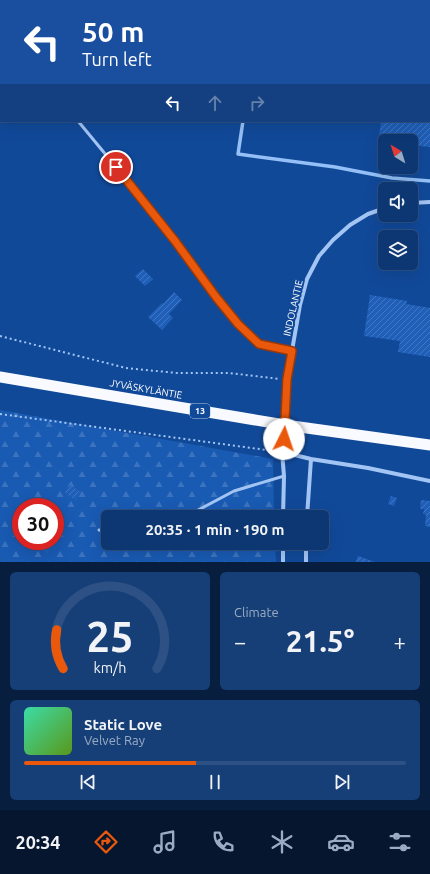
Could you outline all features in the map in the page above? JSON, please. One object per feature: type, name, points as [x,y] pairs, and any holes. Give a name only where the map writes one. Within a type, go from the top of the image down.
[{"type":"highway","name":"JYVÄSKYLÄNTIE","points":[[0,376],[285,425],[430,445]]},
{"type":"street","points":[[418,203],[430,202]]},
{"type":"street","name":"INDOLANTIE","points":[[283,510],[284,476],[282,452],[287,379],[300,305],[307,279],[319,256],[333,240],[350,225],[368,214],[378,210]]},
{"type":"street","points":[[282,452],[311,459],[368,468],[430,481]]},
{"type":"street","points":[[307,510],[311,459]]},
{"type":"street","points":[[283,550],[283,562]]},
{"type":"street","points":[[306,550],[306,562]]},
{"type":"lane","points":[[79,122],[148,207],[238,324],[259,344],[292,351]]},
{"type":"lane","points":[[198,510],[234,491],[284,476]]},
{"type":"path","points":[[0,336],[126,368],[177,373],[229,373],[287,379]]},
{"type":"path","points":[[0,414],[282,452]]},
{"type":"green space","points":[[0,410],[273,459],[274,510],[101,510],[101,550],[275,550],[276,562],[0,562]]},
{"type":"building","points":[[381,122],[430,122],[430,147],[418,146],[418,134],[379,134]]},
{"type":"building","points":[[143,269],[153,279],[145,286],[135,276]]},
{"type":"building","points":[[174,292],[182,300],[169,314],[173,318],[162,330],[148,317]]},
{"type":"building","points":[[370,295],[407,301],[406,304],[430,308],[430,357],[398,352],[400,341],[364,336]]},
{"type":"building","points":[[70,485],[81,492],[76,500],[65,493]]},
{"type":"building","points":[[391,496],[397,498],[394,506],[388,504]]},
{"type":"building","points":[[421,500],[430,501],[430,527],[425,526],[426,515],[423,514],[424,509],[420,509]]},
{"type":"building","points":[[358,556],[375,562],[356,562]]},
{"type":"waterway","points":[[243,122],[238,154],[335,167],[392,178],[430,181]]},
{"type":"route","points":[[116,167],[144,201],[238,324],[259,344],[292,351],[287,379],[284,439]]}]
